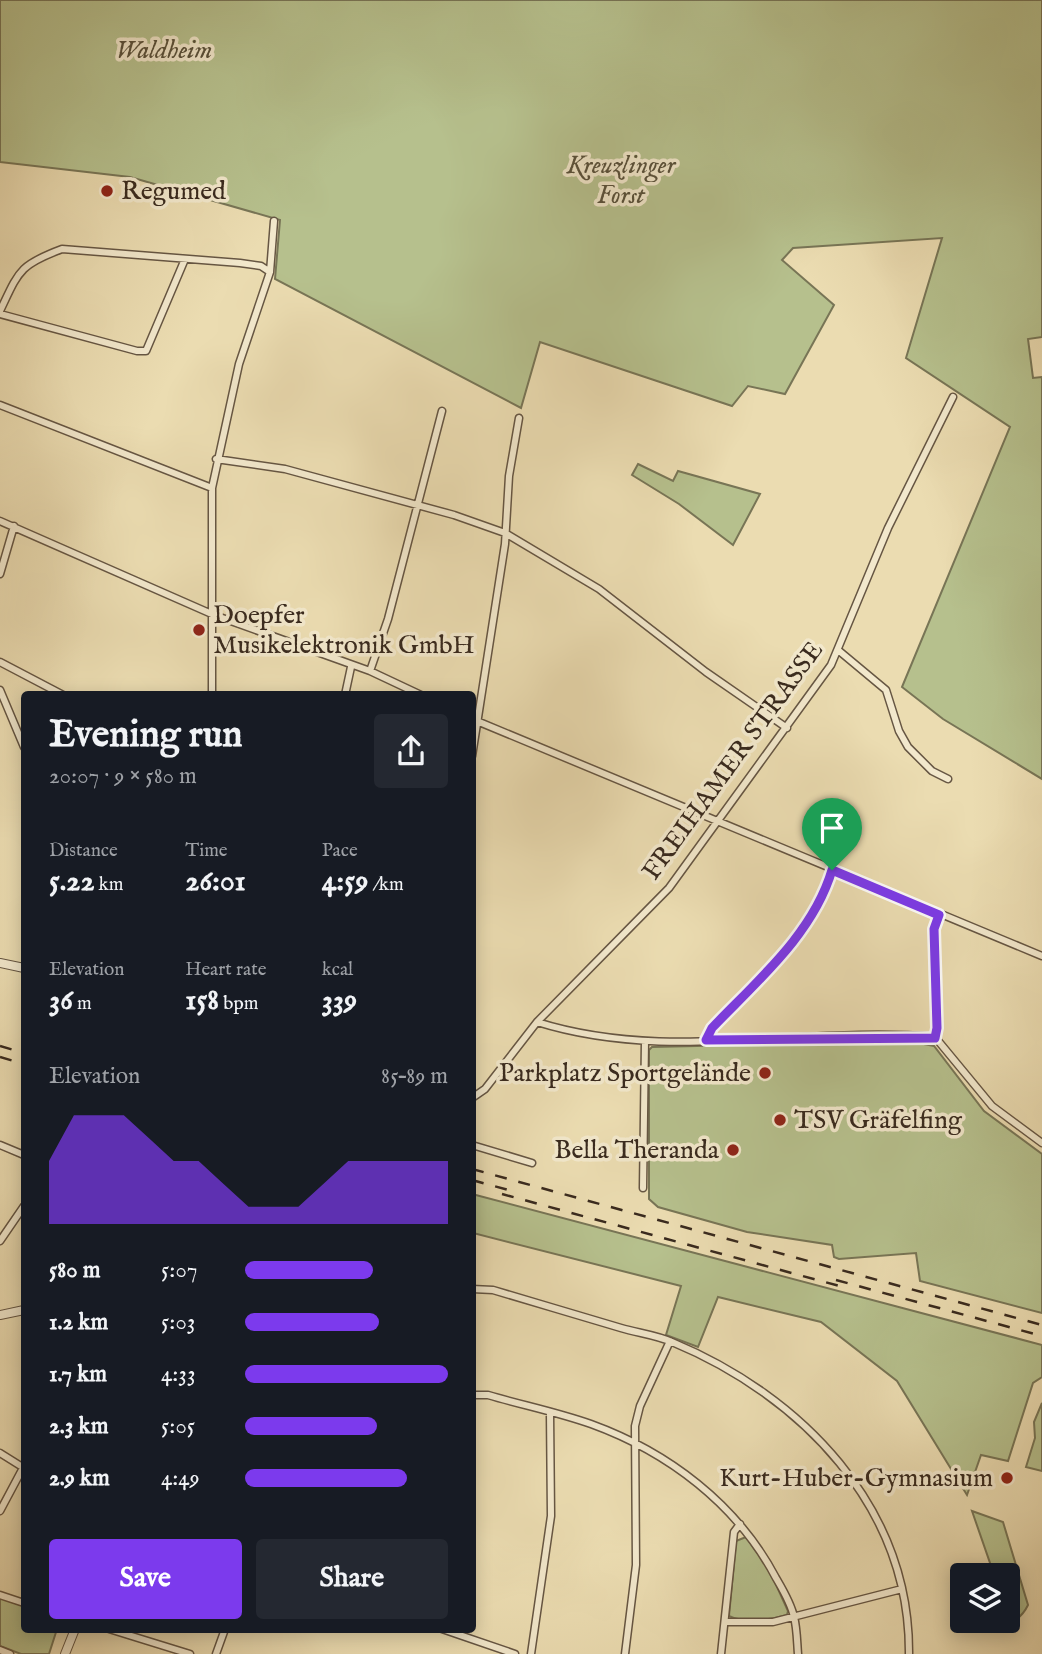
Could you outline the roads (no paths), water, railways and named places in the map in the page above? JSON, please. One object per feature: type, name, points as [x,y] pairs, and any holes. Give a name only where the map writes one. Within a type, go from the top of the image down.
[{"type":"street","points":[[212,691],[212,488],[216,459],[239,365],[270,272],[274,221]]},
{"type":"street","points":[[185,259],[146,351],[137,351],[0,312],[18,272],[38,258],[62,249],[240,263],[261,266],[270,272]]},
{"type":"street","name":"FREIHAMER STRASSE","points":[[476,1095],[485,1089],[537,1021],[669,888],[831,665],[888,528],[953,397]]},
{"type":"street","points":[[0,405],[212,488]]},
{"type":"street","points":[[370,671],[388,619],[442,411]]},
{"type":"street","points":[[476,714],[505,533],[509,476],[519,418]]},
{"type":"street","points":[[216,459],[285,469],[454,515],[505,533],[599,589],[706,672],[787,728]]},
{"type":"street","points":[[0,521],[214,615],[351,667],[370,671],[412,691]]},
{"type":"street","points":[[0,574],[14,526]]},
{"type":"street","points":[[838,650],[886,690],[899,731],[908,747],[932,771],[948,779]]},
{"type":"street","points":[[0,662],[55,691]]},
{"type":"street","points":[[346,691],[351,667]]},
{"type":"street","points":[[0,690],[21,740]]},
{"type":"street","points":[[476,720],[1042,956]]},
{"type":"street","points":[[706,1040],[712,1028],[772,967],[799,933],[825,894],[832,870]]},
{"type":"street","points":[[935,1038],[934,929],[939,915]]},
{"type":"street","points":[[0,963],[21,967]]},
{"type":"street","points":[[537,1021],[574,1033],[645,1041],[935,1038]]},
{"type":"street","points":[[935,1038],[992,1105],[1042,1143]]},
{"type":"street","points":[[643,1188],[645,1041]]},
{"type":"street","points":[[0,1145],[21,1154]]},
{"type":"street","points":[[476,1146],[533,1163]]},
{"type":"street","points":[[0,1241],[21,1210]]},
{"type":"street","points":[[476,1289],[493,1290],[670,1341],[733,1370],[769,1395],[842,1466],[866,1497],[887,1537],[902,1589],[909,1626],[909,1654]]},
{"type":"street","points":[[0,1315],[21,1311]]},
{"type":"street","points":[[625,1654],[636,1565],[635,1443],[640,1406],[670,1341]]},
{"type":"street","points":[[476,1395],[488,1395],[590,1424],[635,1443],[677,1467],[712,1494],[740,1524],[768,1562],[794,1616],[798,1654]]},
{"type":"street","points":[[531,1654],[551,1516],[550,1413]]},
{"type":"street","points":[[0,1454],[21,1465]]},
{"type":"street","points":[[0,1511],[21,1472]]},
{"type":"street","points":[[721,1654],[733,1532],[740,1524]]},
{"type":"street","points":[[725,1622],[773,1622],[902,1589]]},
{"type":"street","points":[[0,1595],[21,1602]]},
{"type":"street","points":[[65,1654],[73,1633]]},
{"type":"street","points":[[121,1633],[190,1654]]},
{"type":"street","points":[[216,1654],[224,1633]]},
{"type":"street","points":[[454,1633],[515,1654]]},
{"type":"street","points":[[0,1650],[10,1654]]},
{"type":"railway","points":[[0,1046],[21,1052]]},
{"type":"railway","points":[[0,1057],[21,1063]]},
{"type":"railway","points":[[476,1170],[1042,1325]]},
{"type":"railway","points":[[476,1181],[512,1191]]},
{"type":"railway","points":[[502,1194],[843,1287]]},
{"type":"railway","points":[[836,1280],[1042,1336]]},
{"type":"place","name":"Regumed","points":[[107,191]]},
{"type":"place","name":"Doepfer Musikelektronik GmbH","points":[[199,630]]},
{"type":"place","name":"Parkplatz Sportgelände","points":[[765,1073]]},
{"type":"place","name":"TSV Gräfelfing","points":[[780,1120]]},
{"type":"place","name":"Bella Theranda","points":[[733,1150]]},
{"type":"place","name":"Kurt-Huber-Gymnasium","points":[[1007,1478]]},
{"type":"park label","name":"Waldheim","points":[[164,50]]},
{"type":"park label","name":"Kreuzlinger Forst","points":[[621,180]]}]
